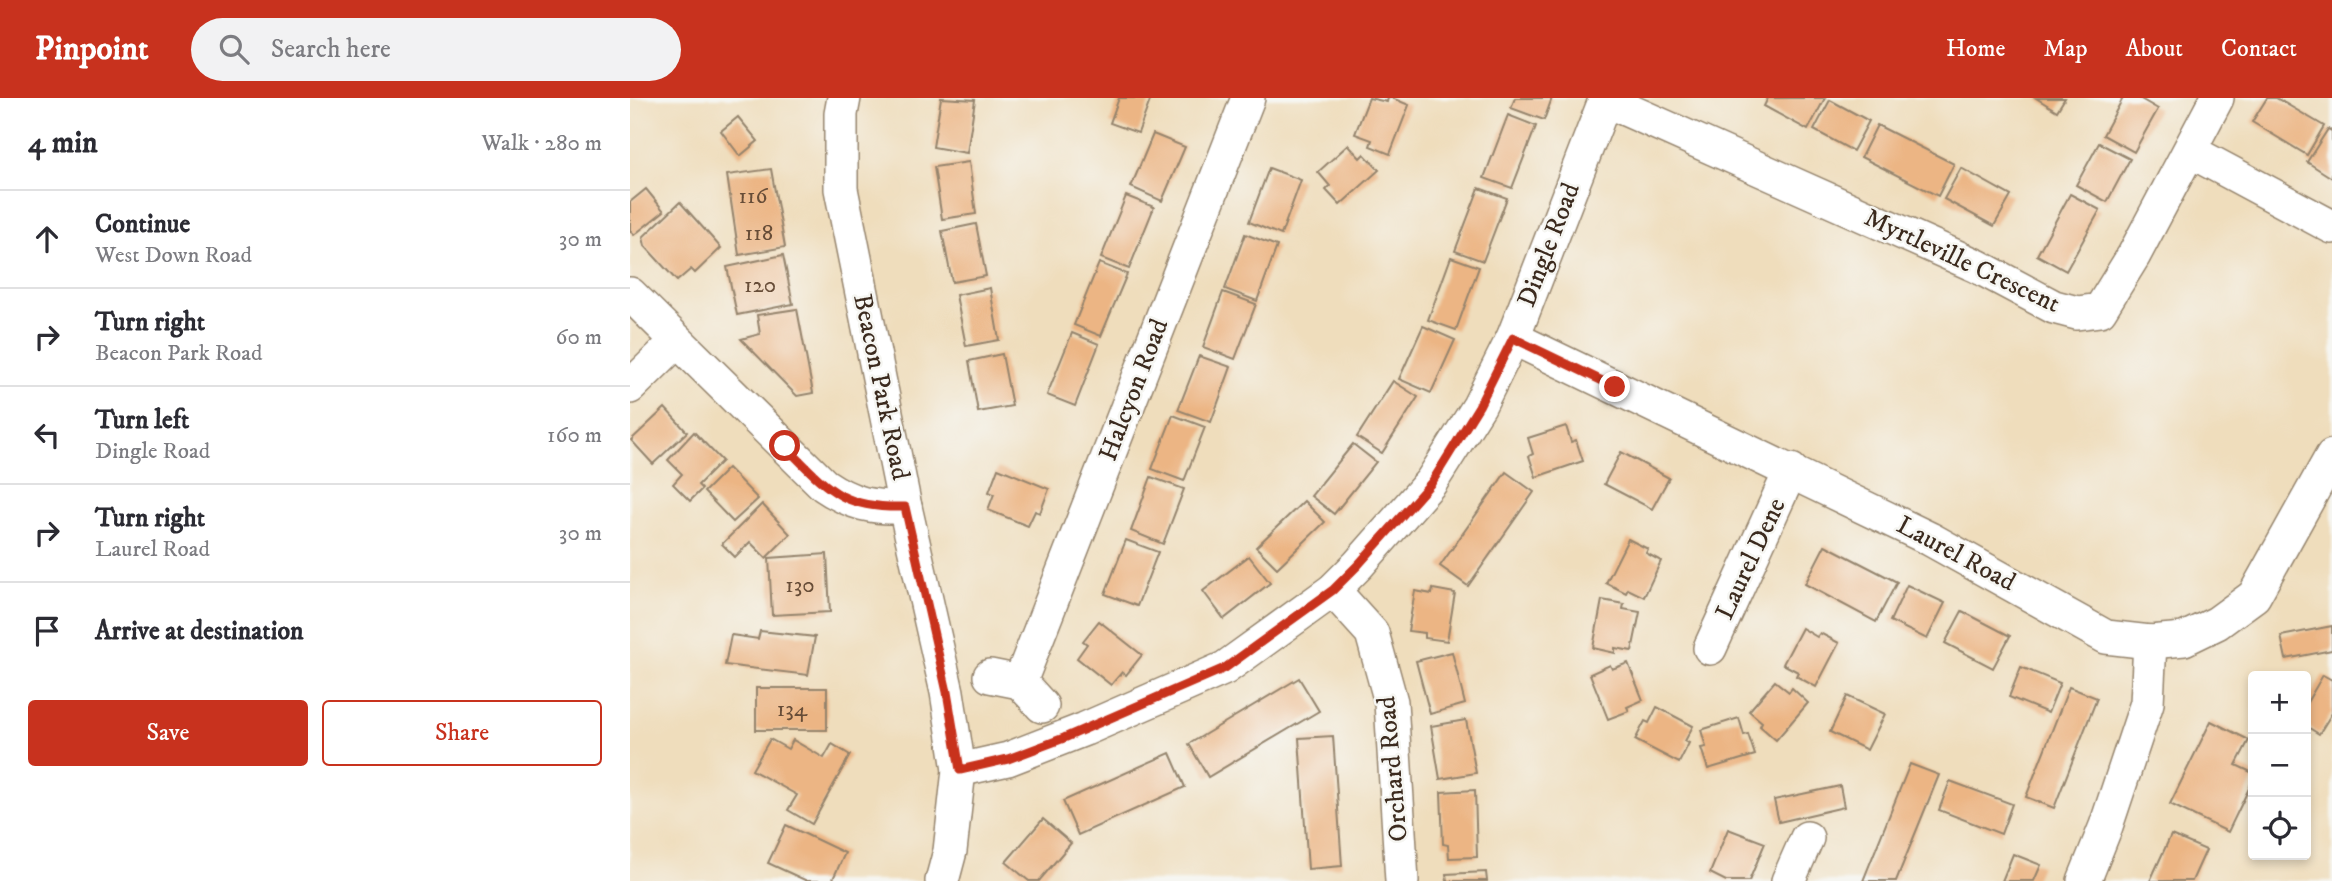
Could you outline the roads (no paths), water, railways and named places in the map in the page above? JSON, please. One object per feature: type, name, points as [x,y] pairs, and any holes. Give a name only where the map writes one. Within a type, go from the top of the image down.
[{"type":"street","name":"Beacon Park Road","points":[[844,98],[841,114],[841,189],[905,507],[947,692],[960,770],[950,851],[942,881]]},
{"type":"street","name":"Halcyon Road","points":[[1042,706],[1005,679],[1248,98]]},
{"type":"street","name":"Myrtleville Crescent","points":[[1605,99],[1977,266],[2054,307],[2077,313],[2100,310],[2134,255],[2216,99]]},
{"type":"street","name":"Dingle Road","points":[[960,770],[1008,759],[1042,746],[1225,668],[1333,590],[1358,565],[1432,482],[1479,406],[1513,338],[1605,99]]},
{"type":"street","points":[[2190,151],[2332,227]]},
{"type":"street","points":[[630,293],[824,485],[845,499],[878,508],[905,507]]},
{"type":"street","name":"Laurel Road","points":[[1513,338],[1930,539],[2106,636],[2150,642],[2184,639],[2217,623],[2254,596],[2332,456]]},
{"type":"street","points":[[630,387],[677,341]]},
{"type":"street","name":"Laurel Dene","points":[[1710,648],[1791,470]]},
{"type":"street","name":"Orchard Road","points":[[1333,590],[1372,633],[1391,702],[1402,881]]},
{"type":"street","points":[[2084,881],[2106,826],[2147,703],[2150,642]]},
{"type":"street","points":[[1788,881],[1807,838]]}]
